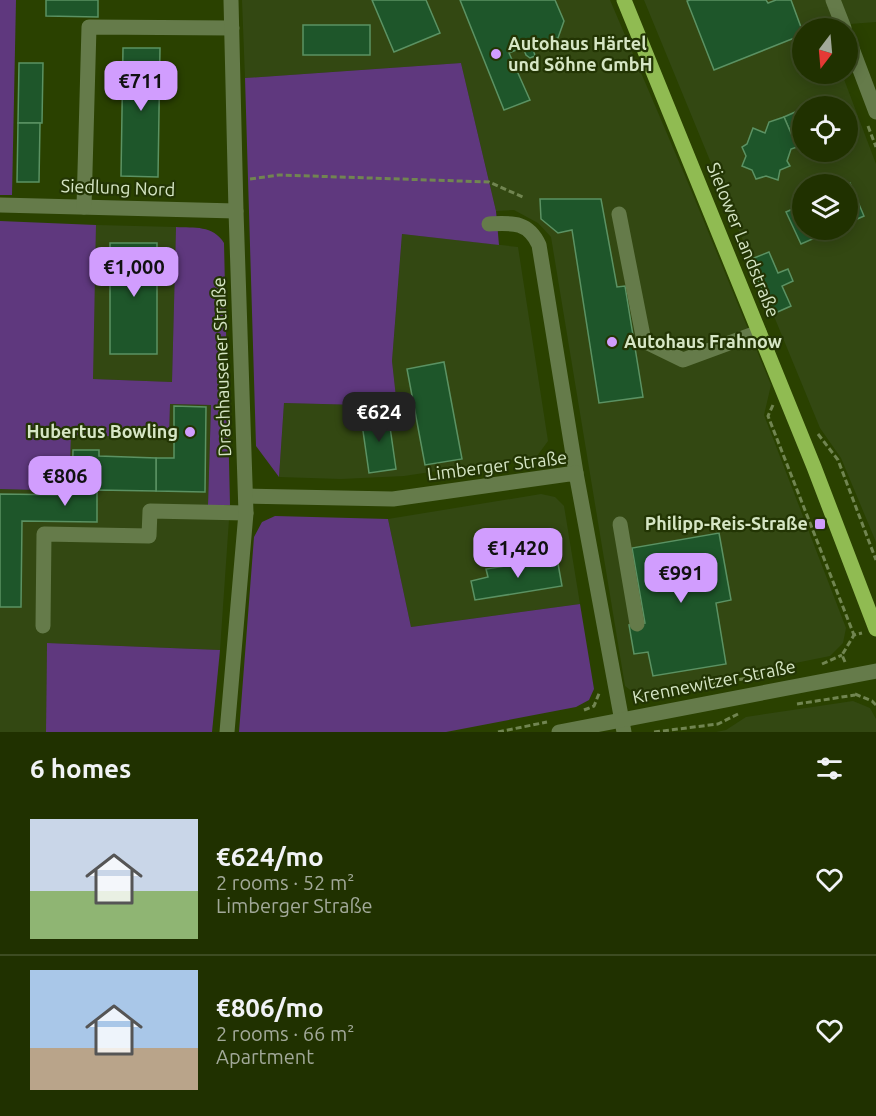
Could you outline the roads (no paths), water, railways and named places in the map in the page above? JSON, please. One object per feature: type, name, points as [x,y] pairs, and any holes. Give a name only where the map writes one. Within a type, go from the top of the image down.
[{"type":"main road","name":"Sielower Landstraße","points":[[624,0],[814,467],[876,629]]},
{"type":"street","name":"Drachhausener Straße","points":[[226,732],[246,513],[231,0]]},
{"type":"street","points":[[833,0],[840,18]]},
{"type":"street","points":[[84,207],[89,27],[232,28]]},
{"type":"street","points":[[858,57],[871,82],[876,112]]},
{"type":"street","name":"Siedlung Nord","points":[[0,205],[236,211]]},
{"type":"street","points":[[619,214],[644,341],[683,360],[759,332]]},
{"type":"street","points":[[489,224],[511,223],[527,228],[539,244],[576,473]]},
{"type":"street","name":"Limberger Straße","points":[[246,496],[393,499],[576,473],[622,726]]},
{"type":"street","points":[[42,626],[44,534],[149,536],[150,511],[246,513]]},
{"type":"street","points":[[620,524],[637,624]]},
{"type":"street","name":"Krennewitzer Straße","points":[[557,726],[622,726],[876,671]]},
{"type":"place","name":"Autohaus Härtel und Söhne GmbH","points":[[496,54]]},
{"type":"place","name":"Autohaus Frahnow","points":[[612,342]]},
{"type":"place","name":"Hubertus Bowling","points":[[190,432]]},
{"type":"place","name":"Philipp-Reis-Straße","points":[[820,524]]}]
